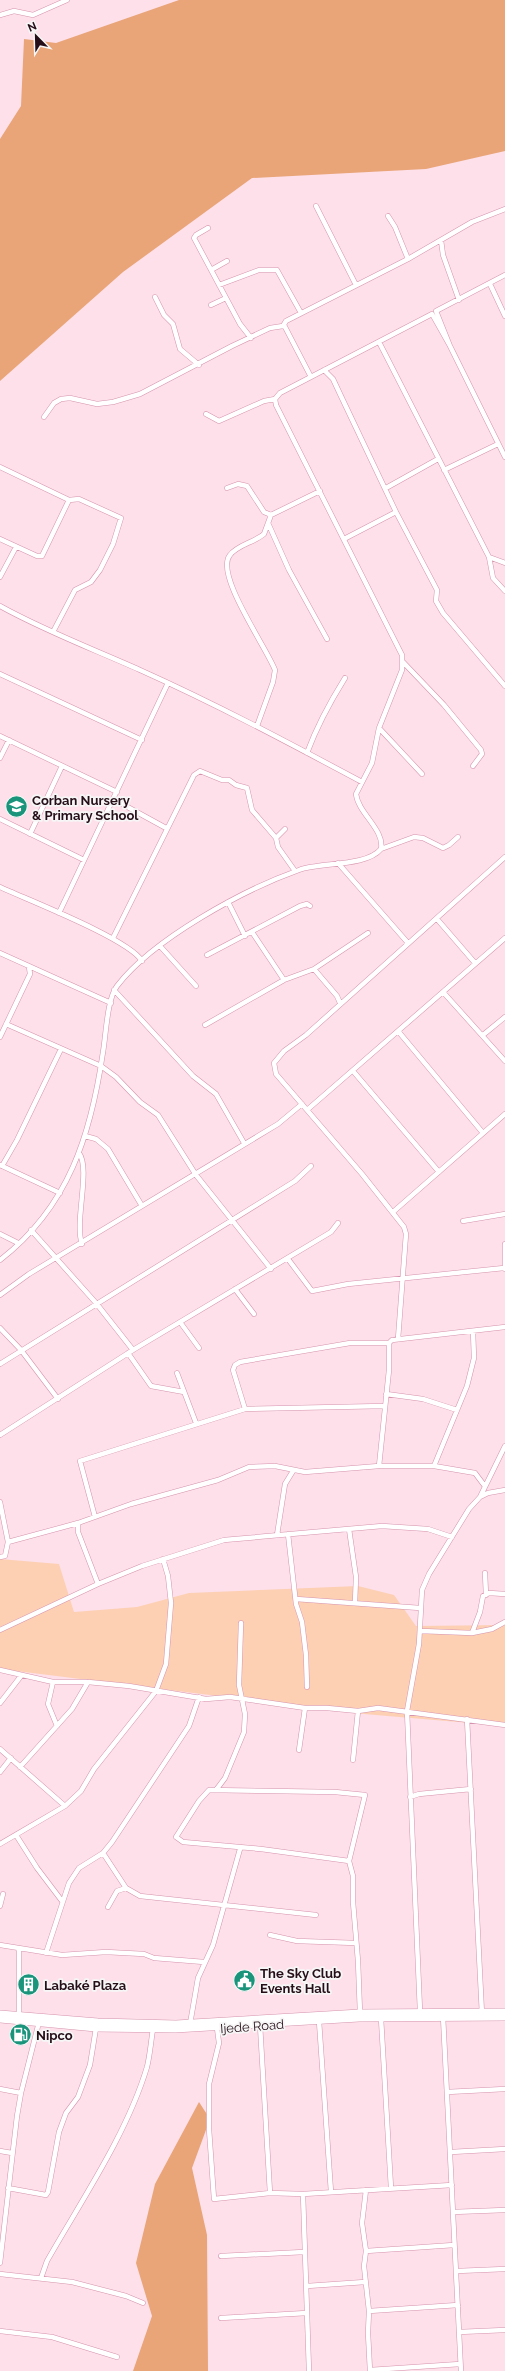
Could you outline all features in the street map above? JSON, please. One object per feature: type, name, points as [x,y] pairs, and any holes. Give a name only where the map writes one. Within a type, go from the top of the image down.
[{"type":"main road","name":"Ijede Road","points":[[0,2014],[98,2022],[190,2024],[360,2013],[420,2011],[482,2014],[505,2017]]},
{"type":"main road","name":"Ijede Road","points":[[0,2020],[39,2022],[96,2028],[217,2028],[319,2021],[505,2012]]},
{"type":"street","points":[[0,15],[14,11],[33,15],[67,0]]},
{"type":"street","points":[[316,206],[356,285]]},
{"type":"street","points":[[44,417],[54,404],[61,399],[70,398],[97,404],[113,402],[152,389],[270,328],[284,325],[286,321],[408,259],[472,222],[505,209]]},
{"type":"street","points":[[388,216],[395,227],[408,259]]},
{"type":"street","points":[[208,228],[196,235],[194,238],[245,332],[251,338]]},
{"type":"street","points":[[441,240],[443,255],[459,300]]},
{"type":"street","points":[[211,270],[227,261]]},
{"type":"street","points":[[219,285],[258,270],[277,270],[301,313]]},
{"type":"street","points":[[450,346],[436,311],[505,275]]},
{"type":"street","points":[[490,284],[505,316]]},
{"type":"street","points":[[155,297],[161,311],[173,324],[180,349],[198,365]]},
{"type":"street","points":[[211,305],[226,298]]},
{"type":"street","points":[[206,414],[219,421],[264,401],[275,399],[280,393],[432,314],[450,346],[498,444],[505,455]]},
{"type":"street","points":[[284,325],[311,377]]},
{"type":"street","points":[[379,342],[489,557],[493,578],[505,591]]},
{"type":"street","points":[[324,370],[338,389],[396,512],[437,590],[436,601],[443,613],[505,686]]},
{"type":"street","points":[[275,399],[276,405],[402,656],[403,662],[380,728],[372,764],[356,794],[356,800],[377,833],[380,841],[380,850]]},
{"type":"street","points":[[444,470],[498,444]]},
{"type":"street","points":[[386,488],[438,459]]},
{"type":"street","points":[[0,467],[69,500],[79,499],[121,518],[113,544],[100,570],[91,582],[75,590],[53,632]]},
{"type":"street","points":[[227,488],[238,484],[246,486],[264,512],[271,515]]},
{"type":"street","points":[[257,726],[273,682],[275,670],[240,606],[232,585],[227,560],[231,553],[264,534],[271,515],[320,491]]},
{"type":"street","points":[[0,539],[37,556],[42,556],[69,500]]},
{"type":"street","points":[[344,539],[396,512]]},
{"type":"street","points":[[268,523],[289,570],[327,639]]},
{"type":"street","points":[[0,577],[16,547]]},
{"type":"street","points":[[489,557],[505,563]]},
{"type":"street","points":[[0,606],[257,726],[362,782]]},
{"type":"street","points":[[403,662],[444,705],[481,750],[482,754],[473,766]]},
{"type":"street","points":[[0,674],[142,740]]},
{"type":"street","points":[[308,753],[327,706],[345,678]]},
{"type":"street","points":[[59,913],[167,685]]},
{"type":"street","points":[[380,728],[422,774]]},
{"type":"street","points":[[0,736],[117,792]]},
{"type":"street","points":[[0,758],[9,740]]},
{"type":"street","points":[[30,834],[62,766]]},
{"type":"street","points":[[113,938],[166,828],[194,775],[200,772],[222,780],[229,780],[236,785],[247,788],[252,810],[276,838],[278,847],[295,871]]},
{"type":"street","points":[[113,799],[166,828]]},
{"type":"street","points":[[0,819],[84,860]]},
{"type":"street","points":[[276,838],[285,829]]},
{"type":"street","points":[[0,1260],[43,1217],[60,1193],[79,1153],[85,1136],[101,1066],[114,990],[142,961],[181,930],[228,902],[295,871],[312,866],[363,859],[380,850],[414,837],[423,838],[443,848],[449,846],[458,837]]},
{"type":"street","points":[[398,1340],[404,1279],[406,1234],[403,1225],[276,1074],[274,1063],[284,1051],[306,1034],[505,857]]},
{"type":"street","points":[[338,863],[408,943]]},
{"type":"street","points":[[0,887],[113,938],[135,951],[142,961]]},
{"type":"street","points":[[228,902],[245,936]]},
{"type":"street","points":[[207,955],[300,906],[307,904],[310,906]]},
{"type":"street","points":[[437,918],[475,963]]},
{"type":"street","points":[[252,932],[284,980]]},
{"type":"street","points":[[205,1025],[284,980],[314,969],[368,933]]},
{"type":"street","points":[[307,1110],[505,938]]},
{"type":"street","points":[[160,946],[196,986]]},
{"type":"street","points":[[0,953],[111,1003]]},
{"type":"street","points":[[0,1037],[30,974],[29,967]]},
{"type":"street","points":[[314,969],[340,1003]]},
{"type":"street","points":[[114,990],[192,1076],[216,1094],[244,1143]]},
{"type":"street","points":[[443,992],[505,1061]]},
{"type":"street","points":[[483,1035],[505,1017]]},
{"type":"street","points":[[6,1024],[101,1066],[163,1120],[181,1153],[196,1175],[234,1220],[272,1269]]},
{"type":"street","points":[[398,1031],[483,1133]]},
{"type":"street","points":[[60,1193],[1,1166],[17,1140],[61,1049]]},
{"type":"street","points":[[353,1071],[439,1172]]},
{"type":"street","points":[[0,1295],[29,1274],[82,1244],[142,1206],[196,1175],[244,1143],[278,1124],[302,1104]]},
{"type":"street","points":[[393,1212],[505,1114]]},
{"type":"street","points":[[85,1136],[96,1139],[108,1149],[142,1206]]},
{"type":"street","points":[[79,1153],[83,1158],[82,1199],[78,1234],[82,1244]]},
{"type":"street","points":[[0,1364],[96,1303],[234,1220],[295,1181],[311,1166]]},
{"type":"street","points":[[463,1221],[505,1214]]},
{"type":"street","points":[[0,1435],[58,1399],[130,1351],[288,1259],[331,1232],[338,1223]]},
{"type":"street","points":[[31,1230],[96,1303],[130,1351],[151,1386],[184,1392]]},
{"type":"street","points":[[0,1234],[18,1243]]},
{"type":"street","points":[[288,1259],[312,1291],[348,1284],[505,1268],[505,1244]]},
{"type":"street","points":[[235,1289],[254,1314]]},
{"type":"street","points":[[180,1322],[200,1348]]},
{"type":"street","points":[[245,1409],[233,1370],[235,1365],[240,1362],[350,1343],[389,1343],[398,1340],[505,1327]]},
{"type":"street","points":[[0,1328],[21,1350],[58,1399]]},
{"type":"street","points":[[434,1466],[467,1386],[474,1358],[473,1331]]},
{"type":"street","points":[[379,1466],[384,1406],[389,1370],[389,1343]]},
{"type":"street","points":[[177,1373],[196,1423]]},
{"type":"street","points":[[386,1394],[423,1399],[457,1410]]},
{"type":"street","points":[[95,1517],[80,1461],[196,1423],[245,1409],[384,1406]]},
{"type":"street","points":[[480,1497],[484,1485],[505,1446]]},
{"type":"street","points":[[8,1542],[78,1523],[131,1504],[218,1480],[249,1467],[275,1466],[292,1471],[305,1472],[379,1466],[434,1466],[475,1474],[484,1485]]},
{"type":"street","points":[[277,1535],[285,1484],[292,1471]]},
{"type":"street","points":[[420,2011],[410,1798],[411,1763],[407,1711],[421,1631],[420,1608],[422,1590],[429,1574],[469,1509],[480,1497],[488,1493],[505,1490]]},
{"type":"street","points":[[0,1502],[8,1542],[5,1556],[0,1558]]},
{"type":"street","points":[[78,1523],[78,1532],[98,1584]]},
{"type":"street","points":[[0,1630],[98,1584],[163,1559],[224,1540],[349,1529],[406,1526],[428,1529],[452,1537]]},
{"type":"street","points":[[349,1529],[356,1577],[355,1603]]},
{"type":"street","points":[[288,1534],[296,1599],[306,1649],[307,1688]]},
{"type":"street","points":[[0,1844],[65,1806],[81,1791],[94,1768],[156,1691],[166,1664],[171,1609],[168,1576],[163,1559]]},
{"type":"street","points":[[472,1633],[480,1612],[481,1601],[486,1594],[485,1573]]},
{"type":"street","points":[[486,1594],[505,1594]]},
{"type":"street","points":[[296,1599],[420,1608]]},
{"type":"street","points":[[421,1631],[472,1633],[492,1629],[505,1622]]},
{"type":"street","points":[[216,1790],[225,1778],[244,1732],[245,1722],[239,1684],[241,1623]]},
{"type":"street","points":[[0,1670],[21,1676],[53,1682],[88,1682],[215,1700],[230,1697],[305,1708],[327,1708],[358,1711],[378,1708],[505,1725]]},
{"type":"street","points":[[0,1703],[21,1676]]},
{"type":"street","points":[[53,1682],[48,1704],[57,1726]]},
{"type":"street","points":[[20,1767],[72,1709],[88,1682]]},
{"type":"street","points":[[46,1953],[69,1883],[79,1868],[103,1853],[190,1726],[199,1697]]},
{"type":"street","points":[[298,1750],[305,1708]]},
{"type":"street","points":[[353,1760],[358,1711]]},
{"type":"street","points":[[467,1719],[482,2014]]},
{"type":"street","points":[[0,1749],[65,1806]]},
{"type":"street","points":[[0,1772],[11,1758]]},
{"type":"street","points":[[410,1798],[419,1794],[471,1789]]},
{"type":"street","points":[[349,1861],[284,1852],[240,1849],[180,1841],[176,1837],[199,1801],[209,1790],[335,1792],[365,1796],[349,1861],[353,1876],[353,1902],[360,2013]]},
{"type":"street","points":[[16,1835],[39,1871],[62,1901]]},
{"type":"street","points":[[190,2024],[198,1978],[213,1944],[240,1849]]},
{"type":"street","points":[[103,1853],[126,1888],[140,1896],[316,1915]]},
{"type":"street","points":[[108,1907],[117,1891],[126,1888]]},
{"type":"street","points":[[0,1906],[3,1894]]},
{"type":"street","points":[[270,1935],[297,1941],[356,1943]]},
{"type":"street","points":[[0,1945],[46,1953],[144,1954],[154,1958],[204,1962]]},
{"type":"street","points":[[19,1949],[19,2016]]},
{"type":"street","points":[[443,2016],[461,2371]]},
{"type":"street","points":[[381,2018],[390,2188]]},
{"type":"street","points":[[319,2021],[331,2192]]},
{"type":"street","points":[[0,2263],[12,2153],[21,2093],[39,2022]]},
{"type":"street","points":[[260,2025],[270,2193]]},
{"type":"street","points":[[8,2188],[47,2194],[59,2132],[66,2113],[78,2097],[90,2065],[96,2028]]},
{"type":"street","points":[[41,2278],[46,2261],[101,2167],[136,2097],[147,2066],[153,2028]]},
{"type":"street","points":[[217,2028],[219,2043],[209,2084],[209,2129],[214,2199],[270,2193],[303,2194],[452,2185]]},
{"type":"street","points":[[0,2089],[21,2093]]},
{"type":"street","points":[[447,2092],[505,2089]]},
{"type":"street","points":[[451,2152],[505,2149]]},
{"type":"street","points":[[0,2151],[12,2153]]},
{"type":"street","points":[[366,2190],[362,2223],[366,2252],[364,2266],[369,2311],[368,2333],[370,2370],[460,2364]]},
{"type":"street","points":[[303,2194],[309,2371]]},
{"type":"street","points":[[453,2212],[505,2210]]},
{"type":"street","points":[[366,2252],[454,2245]]},
{"type":"street","points":[[221,2256],[304,2252]]},
{"type":"street","points":[[457,2271],[505,2269]]},
{"type":"street","points":[[0,2274],[72,2282],[126,2296],[143,2303]]},
{"type":"street","points":[[307,2286],[365,2282]]},
{"type":"street","points":[[369,2311],[458,2305]]},
{"type":"street","points":[[221,2318],[308,2314]]},
{"type":"street","points":[[459,2332],[505,2330]]},
{"type":"street","points":[[0,2331],[52,2337],[116,2357]]},
{"type":"shaded area","points":[[179,0],[505,0],[505,151],[426,169],[252,178],[123,272],[0,381],[0,139],[21,106],[24,39],[56,43]]},
{"type":"shaded area","points":[[0,1559],[59,1564],[74,1612],[137,1607],[189,1593],[358,1586],[394,1595],[416,1626],[505,1625],[505,1726],[364,1714],[0,1669]]},
{"type":"shaded area","points":[[199,2102],[210,2119],[192,2168],[207,2235],[208,2371],[133,2371],[152,2316],[136,2263],[155,2184]]},
{"type":"place","name":"Corban Nursery & Primary School","points":[[17,807]]},
{"type":"place","name":"The Sky Club Events Hall","points":[[245,1980]]},
{"type":"place","name":"Labaké Plaza","points":[[29,1985]]},
{"type":"place","name":"Nipco","points":[[20,2035]]}]
